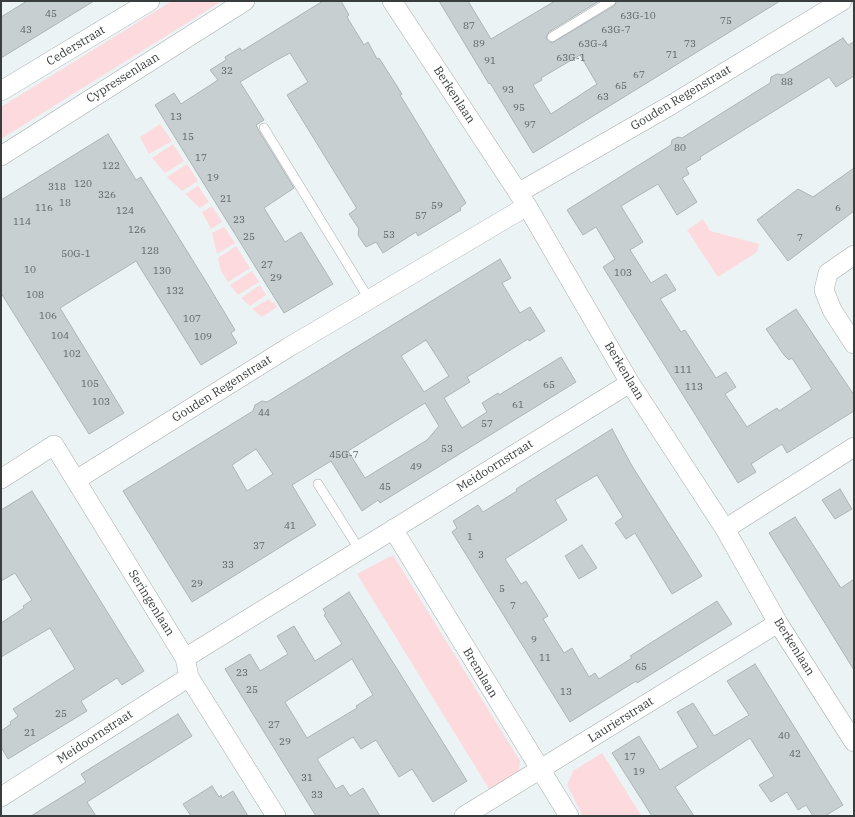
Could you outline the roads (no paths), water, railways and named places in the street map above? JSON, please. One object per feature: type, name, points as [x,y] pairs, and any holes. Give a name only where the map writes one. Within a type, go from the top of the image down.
[{"type":"street","name":"Cederstraat","points":[[1,91],[150,1]]},
{"type":"street","name":"Cypressenlaan","points":[[1,156],[245,1]]},
{"type":"street","name":"Berkenlaan","points":[[392,1],[522,200],[630,382],[725,529],[778,623],[854,742]]},
{"type":"street","name":"Gouden Regenstraat","points":[[76,480],[289,346],[369,300],[671,105],[842,1]]},
{"type":"street","points":[[854,254],[828,273],[824,290],[832,310],[854,344]]},
{"type":"street","name":"Meidoornstraat","points":[[185,658],[630,382]]},
{"type":"street","name":"Seringenlaan","points":[[1,479],[54,445],[185,658],[189,677],[276,816]]},
{"type":"street","points":[[725,529],[854,447]]},
{"type":"street","name":"Bremlaan","points":[[393,528],[539,770],[569,816]]},
{"type":"street","name":"Laurierstraat","points":[[464,816],[778,623]]},
{"type":"street","name":"Meidoornstraat","points":[[1,797],[189,677]]},
{"type":"lane","points":[[552,37],[611,1]]},
{"type":"lane","points":[[264,128],[369,300]]},
{"type":"lane","points":[[318,484],[359,549]]}]
